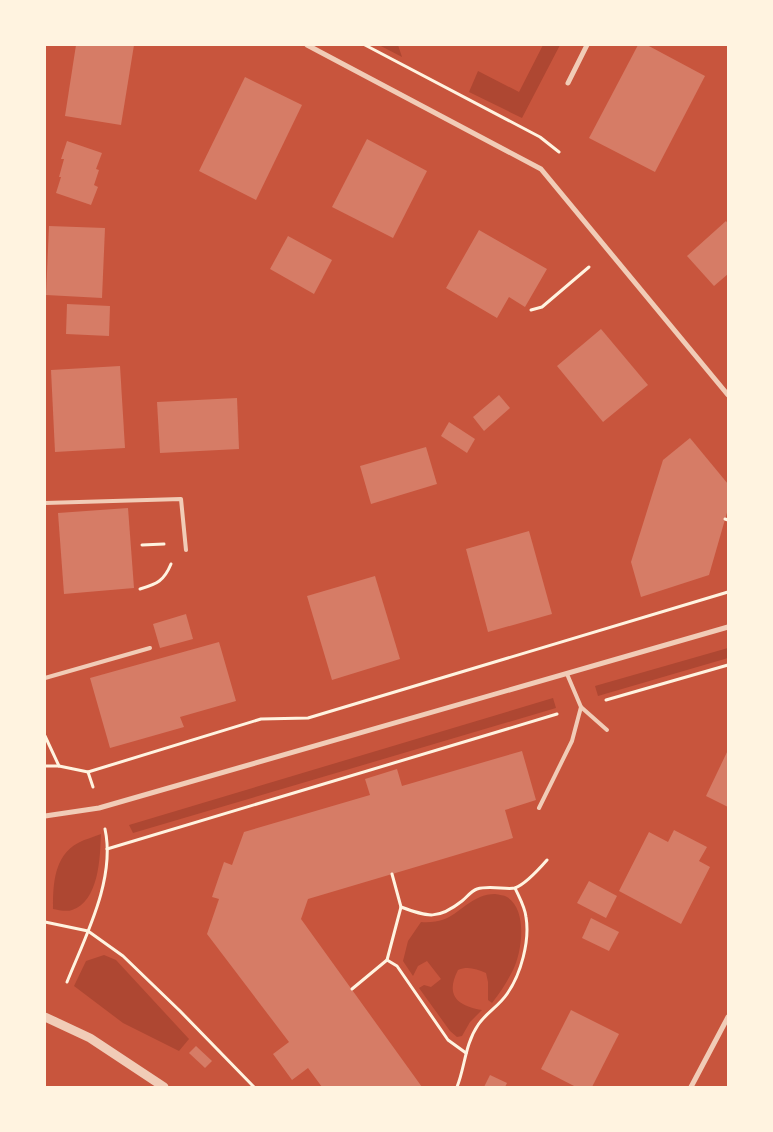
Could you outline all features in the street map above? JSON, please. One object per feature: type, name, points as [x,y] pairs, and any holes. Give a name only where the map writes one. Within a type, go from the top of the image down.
[{"type":"street","points":[[307,45],[541,169],[728,395]]},
{"type":"street","points":[[568,82],[587,45]]},
{"type":"street","points":[[45,816],[99,808],[728,627]]},
{"type":"street","points":[[45,1017],[90,1038],[164,1087]]},
{"type":"street","points":[[691,1087],[728,1017]]},
{"type":"lane","points":[[45,503],[181,499],[186,550]]},
{"type":"lane","points":[[45,678],[150,648]]},
{"type":"lane","points":[[567,674],[581,707],[607,730]]},
{"type":"lane","points":[[539,808],[572,741],[581,707]]},
{"type":"path","points":[[531,310],[542,307],[589,268]]},
{"type":"path","points":[[140,589],[157,584],[168,572],[173,558],[186,550]]},
{"type":"path","points":[[45,766],[59,766],[88,772],[261,719],[308,718],[728,592]]},
{"type":"path","points":[[107,849],[728,665]]},
{"type":"path","points":[[45,736],[59,766]]},
{"type":"path","points":[[88,772],[94,790]]},
{"type":"path","points":[[67,982],[98,904],[104,877],[107,849],[106,832]]},
{"type":"path","points":[[401,907],[428,916],[440,914],[451,909],[476,890],[494,886],[515,888],[532,876],[547,860]]},
{"type":"path","points":[[352,989],[387,960],[401,907],[392,874]]},
{"type":"path","points":[[457,1087],[466,1052],[479,1023],[501,1002],[516,979],[523,956],[527,934],[526,916],[515,888]]},
{"type":"path","points":[[45,922],[88,931],[123,956],[254,1087]]},
{"type":"path","points":[[387,960],[397,966],[448,1040],[466,1052]]},
{"type":"shaded area","points":[[379,45],[398,45],[402,57]]},
{"type":"shaded area","points":[[543,45],[560,45],[522,118],[469,92],[478,71],[519,92]]},
{"type":"shaded area","points":[[728,648],[728,658],[598,696],[595,686]]},
{"type":"shaded area","points":[[553,698],[556,708],[133,833],[129,825]]},
{"type":"shaded area","points":[[101,834],[99,866],[88,898],[72,910],[53,909],[56,871],[64,855],[78,843]]},
{"type":"shaded area","points":[[495,894],[507,897],[514,903],[518,911],[521,932],[519,953],[511,974],[492,1003],[488,1000],[486,973],[469,968],[458,970],[453,986],[453,993],[456,998],[466,1006],[482,1010],[470,1022],[462,1036],[457,1037],[450,1031],[419,988],[424,985],[431,987],[441,979],[427,961],[418,966],[413,976],[403,961],[408,941],[421,922],[432,922],[447,918],[480,897]]},
{"type":"shaded area","points":[[104,955],[116,960],[189,1039],[179,1051],[123,1023],[74,986],[86,961]]},
{"type":"building","points":[[76,45],[134,45],[121,125],[65,116]]},
{"type":"building","points":[[638,45],[647,45],[705,76],[655,172],[589,138]]},
{"type":"building","points":[[245,77],[302,105],[256,200],[199,171]]},
{"type":"building","points":[[367,139],[427,171],[393,238],[332,207]]},
{"type":"building","points":[[67,141],[102,153],[96,169],[99,170],[94,185],[98,187],[91,205],[56,193],[64,159],[61,159]]},
{"type":"building","points":[[726,221],[728,224],[728,274],[714,286],[687,256]]},
{"type":"building","points":[[49,226],[105,228],[102,298],[46,295]]},
{"type":"building","points":[[479,230],[547,269],[525,307],[509,297],[497,318],[446,288]]},
{"type":"building","points":[[288,236],[332,260],[314,294],[270,269]]},
{"type":"building","points":[[67,304],[110,306],[109,336],[66,334]]},
{"type":"building","points":[[601,329],[648,385],[603,422],[557,366]]},
{"type":"building","points":[[120,366],[125,448],[55,452],[51,370]]},
{"type":"building","points":[[499,395],[510,408],[484,431],[473,417]]},
{"type":"building","points":[[237,398],[239,449],[160,453],[157,402]]},
{"type":"building","points":[[449,422],[475,439],[467,453],[441,436]]},
{"type":"building","points":[[690,438],[728,484],[728,509],[709,575],[641,597],[631,562],[663,460]]},
{"type":"building","points":[[426,447],[437,484],[371,504],[360,466]]},
{"type":"building","points":[[128,508],[134,588],[64,594],[58,513]]},
{"type":"building","points":[[529,531],[552,614],[488,632],[466,549]]},
{"type":"building","points":[[375,576],[400,659],[332,680],[307,596]]},
{"type":"building","points":[[186,614],[193,639],[160,648],[153,624]]},
{"type":"building","points":[[219,642],[236,701],[180,717],[184,727],[110,748],[90,678]]},
{"type":"building","points":[[728,750],[728,807],[706,796]]},
{"type":"building","points":[[522,751],[536,800],[505,810],[513,838],[308,899],[301,919],[422,1087],[322,1087],[308,1068],[292,1080],[273,1054],[289,1042],[207,934],[219,899],[212,897],[224,862],[232,865],[244,832],[370,795],[365,779],[397,769],[402,786]]},
{"type":"building","points":[[674,830],[707,847],[699,861],[710,867],[681,924],[619,891],[649,832],[668,842]]},
{"type":"building","points":[[589,881],[617,896],[606,918],[577,903]]},
{"type":"building","points":[[591,918],[619,932],[609,951],[582,938]]},
{"type":"building","points":[[571,1010],[619,1034],[592,1087],[576,1087],[541,1069]]},
{"type":"building","points":[[196,1046],[212,1061],[205,1068],[189,1053]]},
{"type":"building","points":[[490,1075],[507,1083],[505,1087],[484,1087]]}]
